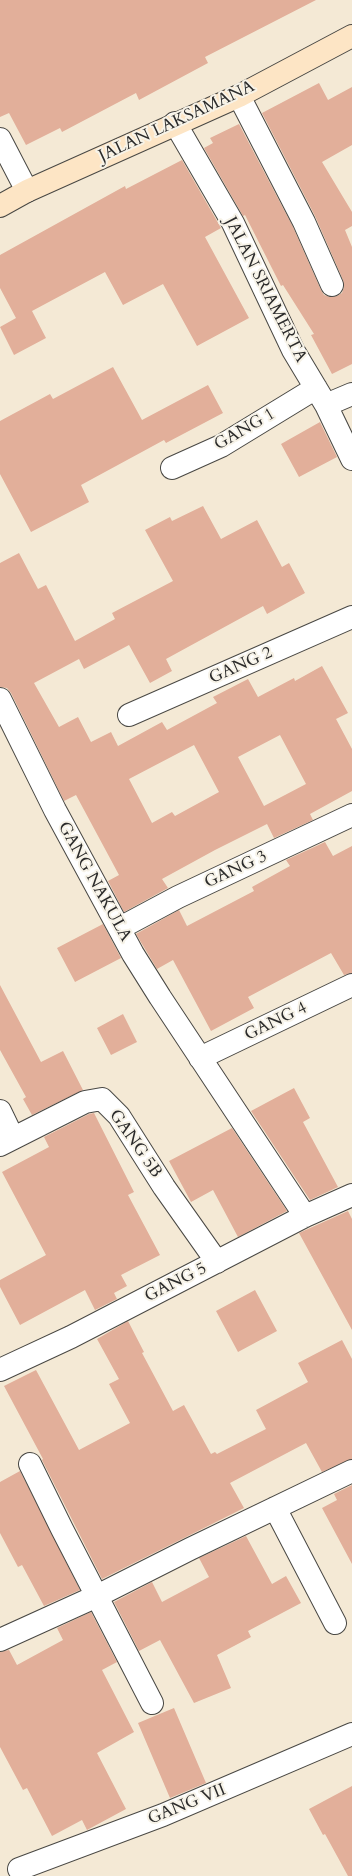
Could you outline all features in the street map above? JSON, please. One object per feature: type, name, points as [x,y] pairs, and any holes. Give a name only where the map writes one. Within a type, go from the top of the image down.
[{"type":"main road","name":"JALAN LAKSAMANA","points":[[0,206],[27,191],[175,123],[239,96],[352,36]]},
{"type":"street","points":[[239,96],[304,222],[332,285]]},
{"type":"street","name":"JALAN SRIAMERTA","points":[[175,123],[233,223],[293,350],[321,397],[352,459]]},
{"type":"street","points":[[0,139],[27,191]]},
{"type":"street","name":"GANG 1","points":[[172,468],[221,446],[321,397],[352,394]]},
{"type":"street","name":"GANG 2","points":[[129,715],[352,617]]},
{"type":"street","name":"GANG NAKULA","points":[[0,699],[55,810],[133,954],[160,998],[305,1216]]},
{"type":"street","name":"GANG 3","points":[[120,928],[178,897],[352,815]]},
{"type":"street","name":"GANG 4","points":[[200,1058],[352,985]]},
{"type":"street","name":"GANG 5B","points":[[6,1141],[84,1102],[102,1098],[119,1116],[164,1187],[217,1262]]},
{"type":"street","points":[[0,1111],[6,1141]]},
{"type":"street","name":"GANG 5","points":[[0,1370],[71,1337],[305,1216],[352,1195]]},
{"type":"street","points":[[30,1464],[152,1703]]},
{"type":"street","points":[[0,1640],[97,1596],[352,1470]]},
{"type":"street","points":[[275,1508],[335,1623]]},
{"type":"street","name":"GANG VII","points":[[19,1869],[163,1815],[352,1734]]},
{"type":"building","points":[[0,0],[316,0],[205,57],[208,63],[139,100],[136,93],[62,132],[60,128],[26,145],[9,113],[0,117]]},
{"type":"building","points":[[319,83],[328,100],[352,87],[352,145],[322,162],[352,212],[352,226],[345,230],[352,247],[352,364],[332,374],[311,335],[314,334],[283,285],[281,286],[245,215],[243,216],[204,148],[213,143],[210,138],[239,124],[293,227],[321,290],[324,295],[330,297],[337,296],[342,293],[344,287],[343,280],[315,216],[262,113]]},
{"type":"building","points":[[182,160],[221,228],[205,237],[249,318],[197,346],[163,284],[123,305],[105,272],[32,311],[46,338],[14,355],[0,327],[16,318],[0,288],[0,255],[125,186],[126,189]]},
{"type":"building","points":[[113,367],[142,420],[208,385],[223,413],[166,443],[164,440],[81,485],[89,502],[31,532],[0,474],[0,421],[50,394],[53,399]]},
{"type":"building","points":[[320,422],[337,457],[299,477],[281,444]]},
{"type":"building","points":[[203,506],[221,539],[257,520],[282,567],[289,563],[305,593],[267,614],[263,606],[166,659],[172,671],[150,683],[129,645],[84,669],[79,659],[34,683],[59,727],[78,717],[91,742],[111,732],[118,746],[162,722],[167,730],[217,703],[213,697],[248,679],[258,697],[294,678],[295,681],[322,666],[348,713],[336,719],[352,749],[352,791],[310,814],[313,820],[274,838],[267,824],[215,850],[162,879],[168,888],[124,912],[108,881],[119,875],[76,795],[64,801],[11,693],[7,688],[0,687],[0,563],[19,553],[38,589],[46,585],[75,641],[115,619],[112,613],[173,581],[145,530],[170,517],[172,521]],"holes":[[[280,735],[306,784],[264,806],[238,757]],[[194,745],[219,792],[175,816],[172,812],[152,823],[129,779]]]},
{"type":"building","points":[[325,842],[333,856],[352,846],[352,973],[344,975],[331,953],[248,997],[254,1008],[211,1031],[173,960],[157,969],[136,934],[179,910],[187,926],[254,891],[252,887],[290,866],[286,860]]},
{"type":"building","points":[[103,924],[121,958],[75,982],[57,948]]},
{"type":"building","points":[[0,985],[41,1062],[63,1051],[83,1090],[32,1115],[23,1099],[26,1097],[0,1050]]},
{"type":"building","points":[[123,1014],[137,1042],[111,1055],[97,1028]]},
{"type":"building","points":[[294,1088],[310,1118],[303,1122],[338,1187],[310,1200],[251,1111]]},
{"type":"building","points":[[94,1113],[134,1192],[128,1195],[160,1255],[121,1275],[127,1286],[114,1293],[117,1299],[95,1310],[85,1290],[20,1325],[0,1287],[0,1280],[46,1255],[2,1172],[49,1147],[44,1137],[89,1114]]},
{"type":"building","points":[[232,1128],[287,1211],[238,1237],[213,1190],[191,1202],[169,1161]]},
{"type":"building","points":[[348,1211],[352,1219],[352,1330],[299,1233]]},
{"type":"building","points":[[255,1290],[277,1331],[238,1352],[216,1311]]},
{"type":"building","points":[[128,1321],[144,1352],[142,1353],[173,1411],[184,1405],[211,1454],[215,1452],[217,1454],[266,1429],[256,1410],[308,1382],[298,1363],[342,1340],[352,1359],[352,1459],[322,1472],[306,1443],[230,1483],[244,1508],[102,1579],[42,1460],[43,1459],[4,1386],[36,1370],[79,1450],[130,1423],[109,1384],[119,1379],[97,1339]]},
{"type":"building","points":[[20,1471],[80,1590],[44,1606],[22,1565],[18,1567],[0,1533],[0,1482]]},
{"type":"building","points":[[352,1485],[352,1564],[322,1508],[337,1500],[334,1494]]},
{"type":"building","points":[[246,1536],[272,1584],[286,1576],[301,1603],[248,1631],[251,1637],[217,1655],[231,1688],[194,1703],[160,1640],[139,1651],[114,1602],[152,1582],[162,1602],[209,1577],[199,1558]]},
{"type":"building","points":[[91,1612],[117,1662],[102,1670],[134,1732],[97,1753],[126,1809],[87,1830],[82,1820],[52,1836],[27,1788],[23,1790],[0,1747],[0,1652],[9,1650],[17,1665],[63,1640],[57,1628]]},
{"type":"building","points":[[174,1708],[206,1783],[170,1798],[138,1723]]},
{"type":"building","points":[[352,1786],[352,1876],[348,1876],[325,1834],[323,1835],[309,1809]]}]
